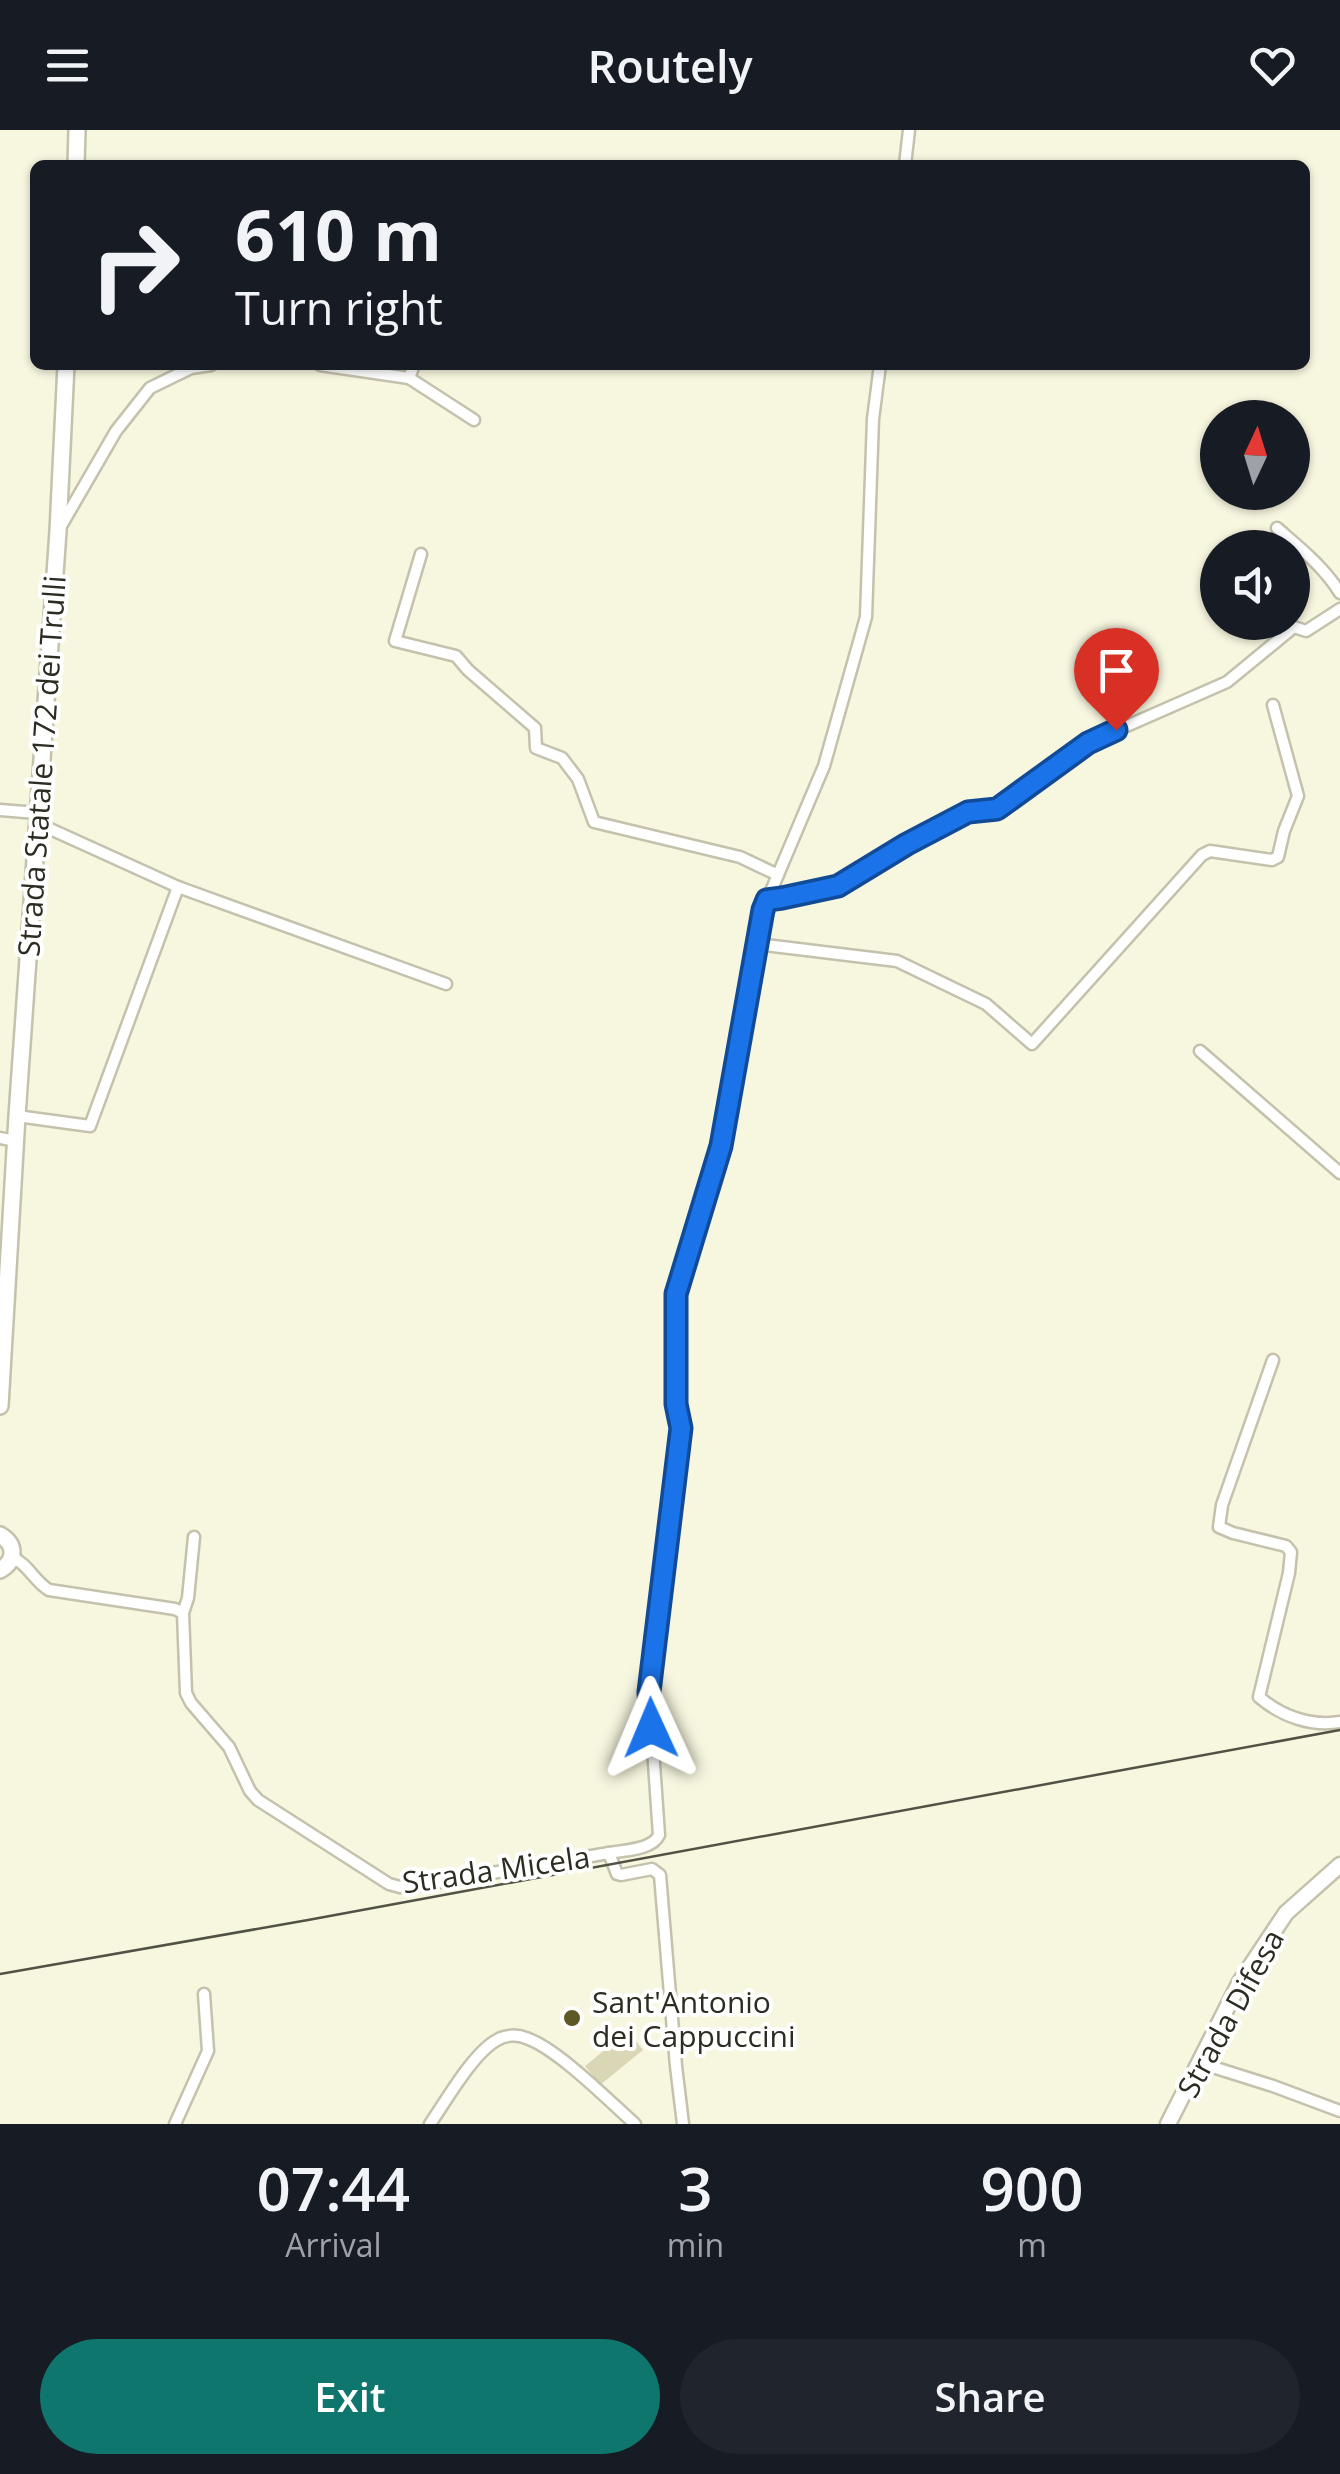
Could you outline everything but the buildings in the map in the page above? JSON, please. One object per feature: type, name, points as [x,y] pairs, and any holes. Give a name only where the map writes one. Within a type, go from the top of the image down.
[{"type":"main road","points":[[76,160],[78,130]]},
{"type":"main road","name":"Strada Statale 172 dei Trulli","points":[[0,1406],[8,1139],[18,1116],[66,370]]},
{"type":"main road","points":[[0,1535],[11,1545],[12,1557],[0,1570]]},
{"type":"street","points":[[906,160],[909,130]]},
{"type":"street","points":[[58,532],[116,431],[150,388],[187,370]]},
{"type":"street","points":[[354,370],[408,378],[474,420]]},
{"type":"street","points":[[408,378],[412,370]]},
{"type":"street","points":[[879,370],[873,419],[866,617],[824,766],[763,910],[756,944],[897,960],[986,1004],[1032,1044],[1202,855],[1210,852],[1272,860],[1278,857],[1298,796],[1273,705]]},
{"type":"street","points":[[1277,528],[1312,558],[1340,593]]},
{"type":"street","points":[[421,554],[395,641],[456,656],[535,728],[536,748],[562,758],[578,779],[594,822],[740,858],[778,875]]},
{"type":"street","points":[[767,900],[838,886],[968,812],[997,809],[1088,743],[1227,682],[1294,627],[1306,631],[1340,609]]},
{"type":"street","points":[[0,810],[37,818],[178,887],[446,984]]},
{"type":"street","points":[[18,1116],[90,1126],[178,887]]},
{"type":"street","name":"Strada Micela","points":[[194,1538],[183,1613],[186,1693],[229,1747],[250,1791],[272,1811],[374,1877],[400,1887],[609,1852],[658,1840],[649,1692],[681,1428],[676,1404],[676,1294],[721,1146],[756,944]]},
{"type":"street","points":[[1200,1051],[1340,1173]]},
{"type":"street","points":[[1274,1360],[1222,1504],[1219,1528],[1286,1546],[1291,1552],[1259,1696],[1310,1724],[1340,1722]]},
{"type":"street","points":[[12,1557],[30,1568],[49,1590],[183,1613]]},
{"type":"street","points":[[609,1852],[617,1874],[652,1869],[660,1875],[683,2124]]},
{"type":"street","name":"Strada Difesa","points":[[1168,2124],[1240,1982],[1286,1913],[1340,1865]]},
{"type":"street","points":[[175,2124],[208,2051],[204,1994]]},
{"type":"street","points":[[430,2124],[479,2054],[508,2036],[523,2036],[562,2061],[635,2124]]},
{"type":"street","points":[[1200,2063],[1340,2111]]},
{"type":"shaded area","points":[[628,2031],[643,2050],[600,2085],[585,2066]]},
{"type":"railway","points":[[0,1974],[1340,1730]]},
{"type":"place","name":"Sant'Antonio dei Cappuccini","points":[[572,2018]]},
{"type":"route","points":[[651,1728],[649,1692],[681,1428],[676,1404],[676,1294],[721,1146],[767,900],[838,886],[968,812],[997,809],[1088,743],[1116,730]]}]
